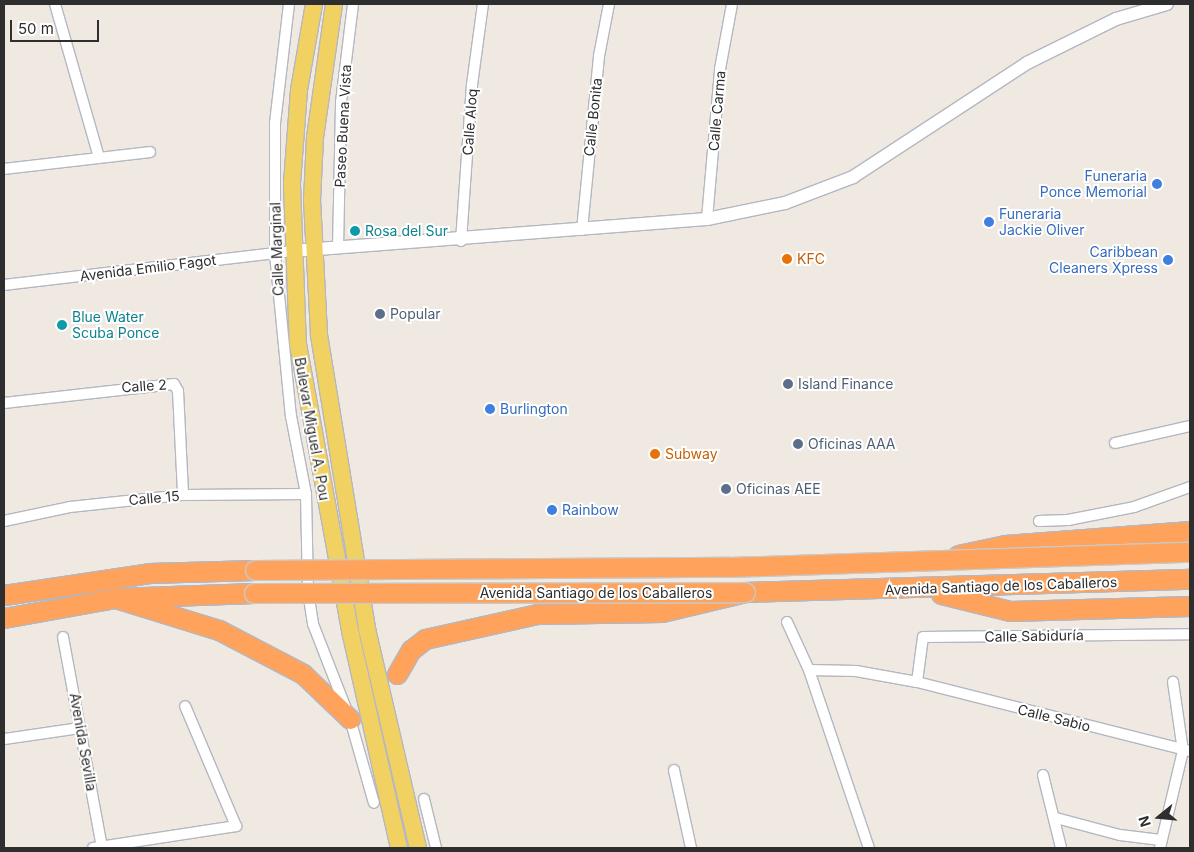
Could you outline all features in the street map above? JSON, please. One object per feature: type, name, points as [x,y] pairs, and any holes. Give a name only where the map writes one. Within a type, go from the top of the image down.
[{"type":"highway","points":[[920,562],[1005,545],[1190,531]]},
{"type":"highway","name":"Avenida Santiago de los Caballeros","points":[[4,595],[149,573],[920,562],[1190,552]]},
{"type":"highway","name":"Avenida Santiago de los Caballeros","points":[[4,618],[115,598],[254,593],[745,592],[922,589],[1190,579]]},
{"type":"highway","points":[[922,589],[1010,612],[1134,610],[1190,606]]},
{"type":"highway","points":[[397,674],[411,650],[426,639],[537,614],[662,612],[745,592]]},
{"type":"highway","points":[[115,598],[219,630],[303,674],[350,719]]},
{"type":"main road","name":"Bulevar Miguel A. Pou","points":[[314,4],[294,134],[292,251],[298,344],[315,452],[399,848]]},
{"type":"main road","name":"Bulevar Miguel A. Pou","points":[[334,4],[315,138],[313,249],[327,398],[350,534],[418,848]]},
{"type":"street","points":[[55,4],[99,157]]},
{"type":"street","name":"Calle Marginal","points":[[289,4],[275,123],[275,254],[290,416],[306,494],[313,624],[350,719],[374,803]]},
{"type":"street","name":"Paseo Buena Vista","points":[[338,248],[341,102],[353,4]]},
{"type":"street","name":"Calle Aloq","points":[[461,241],[472,86],[483,4]]},
{"type":"street","name":"Calle Bonita","points":[[582,230],[599,56],[609,4]]},
{"type":"street","name":"Calle Carma","points":[[707,219],[720,69],[732,4]]},
{"type":"street","points":[[292,251],[461,241],[707,219],[785,203],[838,184],[1027,63],[1116,18],[1167,4]]},
{"type":"street","points":[[4,169],[150,152]]},
{"type":"street","name":"Avenida Emilio Fagot","points":[[4,285],[292,251]]},
{"type":"street","name":"Calle 2","points":[[4,403],[174,384],[183,495]]},
{"type":"street","points":[[1115,443],[1190,426]]},
{"type":"street","points":[[1039,521],[1068,520],[1134,507],[1190,487]]},
{"type":"street","name":"Calle 15","points":[[4,521],[70,507],[183,495],[306,494]]},
{"type":"street","points":[[787,622],[809,670],[869,848]]},
{"type":"street","name":"Calle Sabiduría","points":[[917,682],[923,637],[1190,634]]},
{"type":"street","name":"Avenida Sevilla","points":[[63,637],[99,848]]},
{"type":"street","name":"Calle Sabio","points":[[809,670],[856,671],[917,682],[1187,751]]},
{"type":"street","points":[[1056,818],[1160,844],[1187,751],[1173,682]]},
{"type":"street","points":[[99,848],[236,826],[185,706]]},
{"type":"street","points":[[4,739],[80,728]]},
{"type":"street","points":[[674,770],[691,848]]},
{"type":"street","points":[[1043,775],[1056,818],[1061,848]]},
{"type":"street","points":[[424,799],[436,848]]},
{"type":"place","name":"Funeraria Ponce Memorial","points":[[1157,184]]},
{"type":"place","name":"Funeraria Jackie Oliver","points":[[989,222]]},
{"type":"place","name":"Rosa del Sur","points":[[355,231]]},
{"type":"place","name":"KFC","points":[[787,259]]},
{"type":"place","name":"Caribbean Cleaners Xpress","points":[[1168,260]]},
{"type":"place","name":"Popular","points":[[380,314]]},
{"type":"place","name":"Blue Water Scuba Ponce","points":[[62,325]]},
{"type":"place","name":"Island Finance","points":[[788,384]]},
{"type":"place","name":"Burlington","points":[[490,409]]},
{"type":"place","name":"Oficinas AAA","points":[[798,444]]},
{"type":"place","name":"Subway","points":[[655,454]]},
{"type":"place","name":"Oficinas AEE","points":[[726,489]]},
{"type":"place","name":"Rainbow","points":[[552,510]]}]
